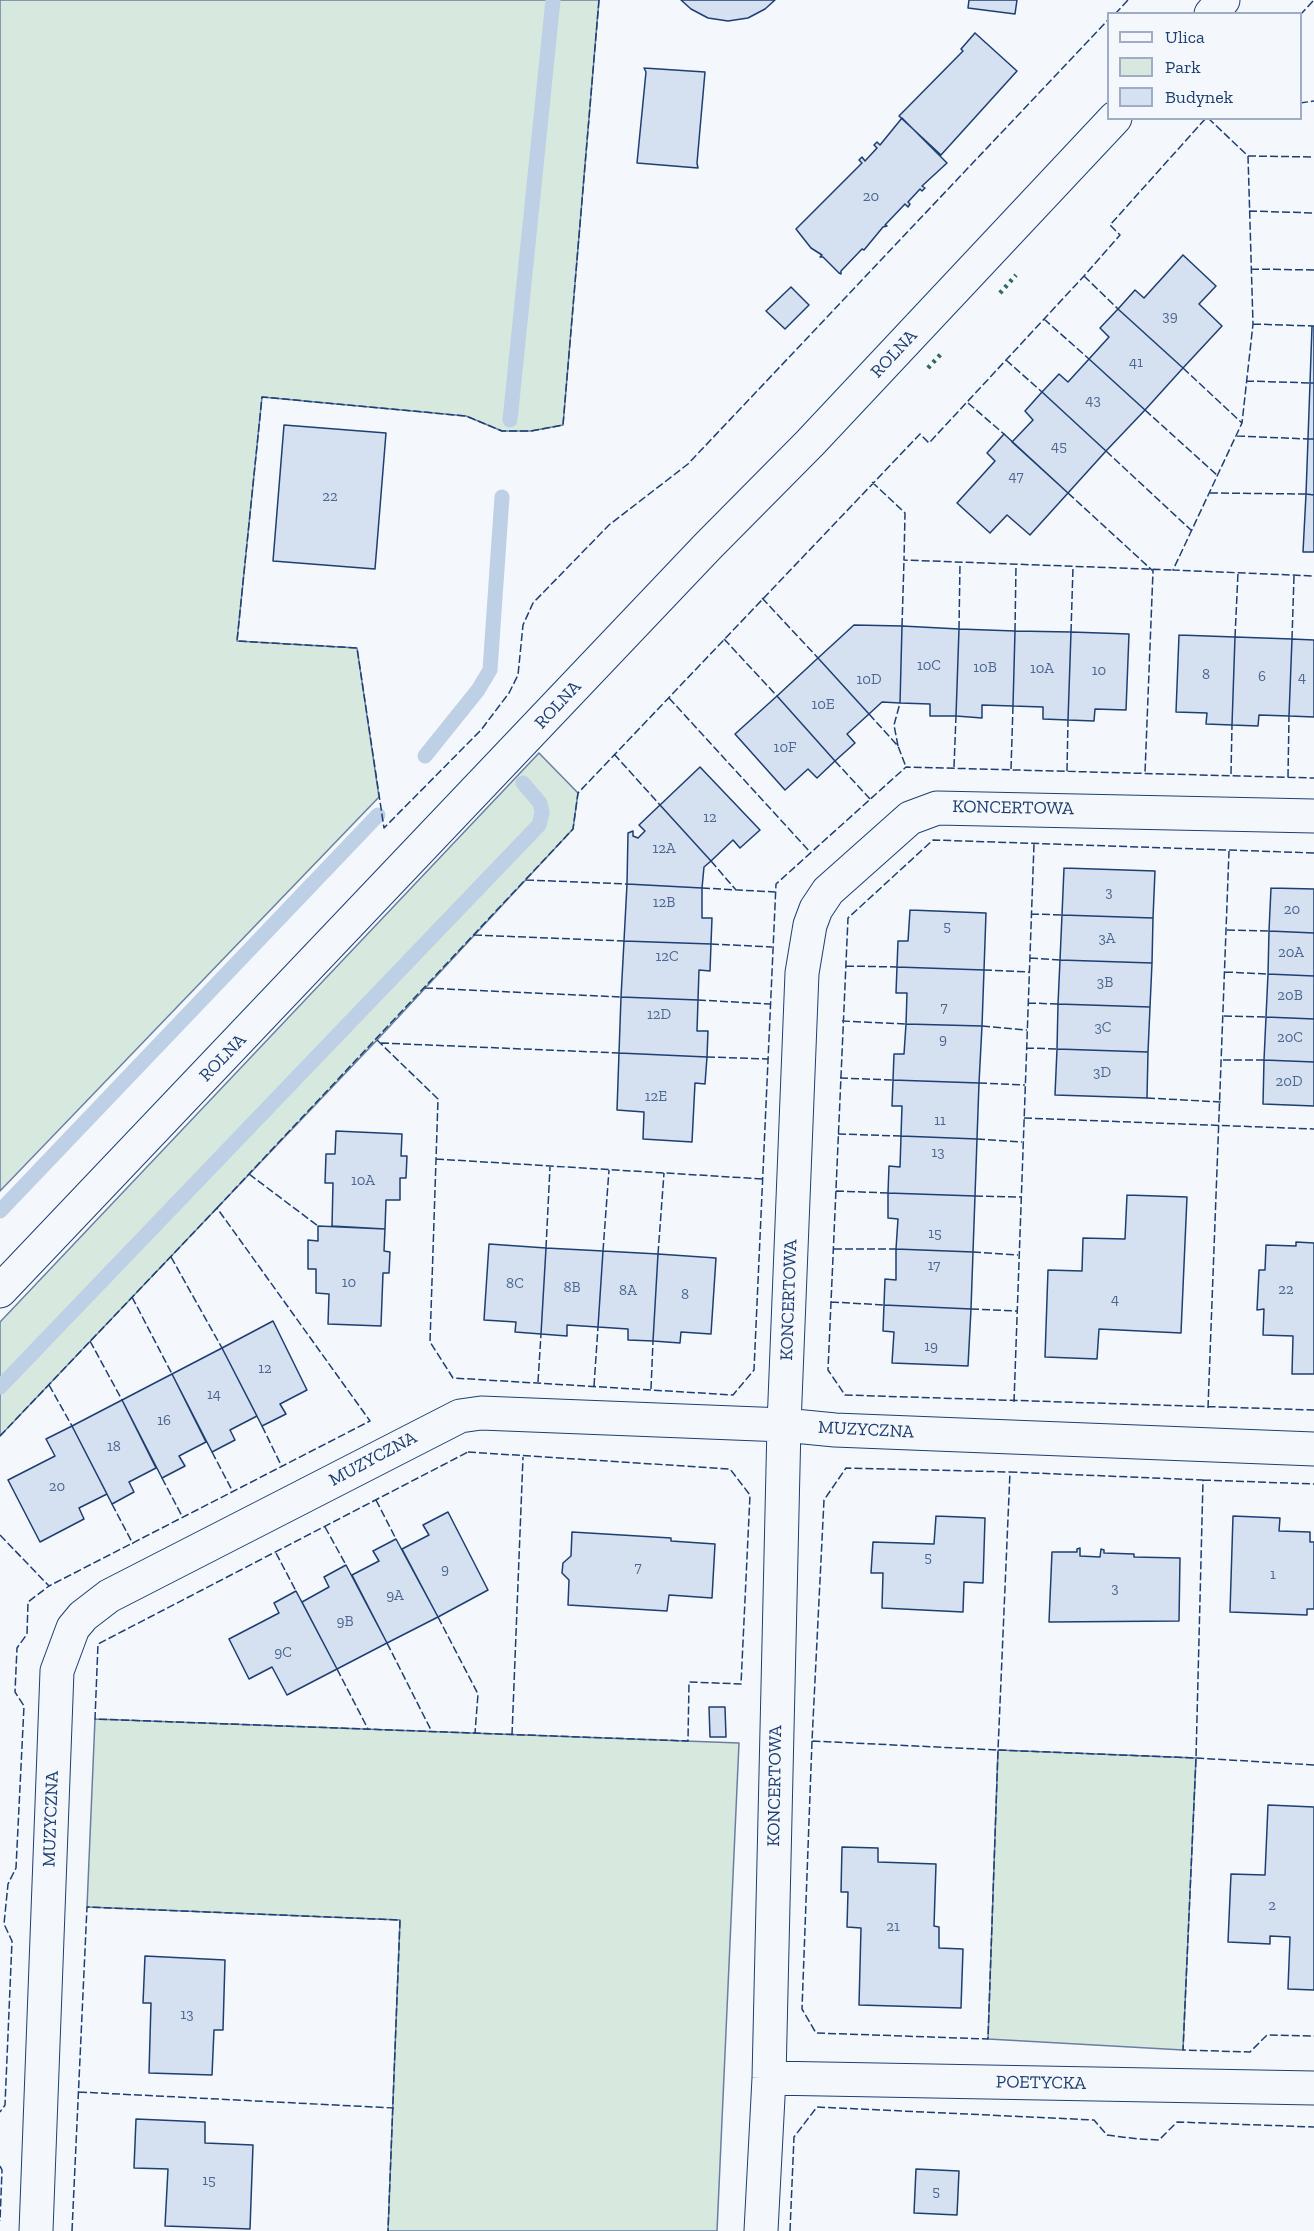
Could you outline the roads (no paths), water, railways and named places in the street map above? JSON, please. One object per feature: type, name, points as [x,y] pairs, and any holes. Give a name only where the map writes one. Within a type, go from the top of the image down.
[{"type":"street","points":[[1212,12],[1223,0]]},
{"type":"street","name":"ROLNA","points":[[0,1291],[708,546],[810,443],[1112,120]]},
{"type":"street","name":"KONCERTOWA","points":[[761,2231],[769,2078],[784,1425],[802,973],[810,925],[816,909],[828,891],[909,818],[937,808],[1314,816]]},
{"type":"street","name":"MUZYCZNA","points":[[36,2231],[57,1671],[73,1628],[82,1616],[109,1596],[460,1416],[482,1413],[1314,1449]]},
{"type":"street","name":"POETYCKA","points":[[769,2078],[1314,2088]]},
{"type":"waterway","points":[[510,420],[553,0]]},
{"type":"waterway","points":[[425,756],[478,690],[490,670],[502,497]]},
{"type":"waterway","points":[[0,1387],[539,825],[542,813],[540,803],[523,783]]},
{"type":"waterway","points":[[0,1211],[378,815]]}]
